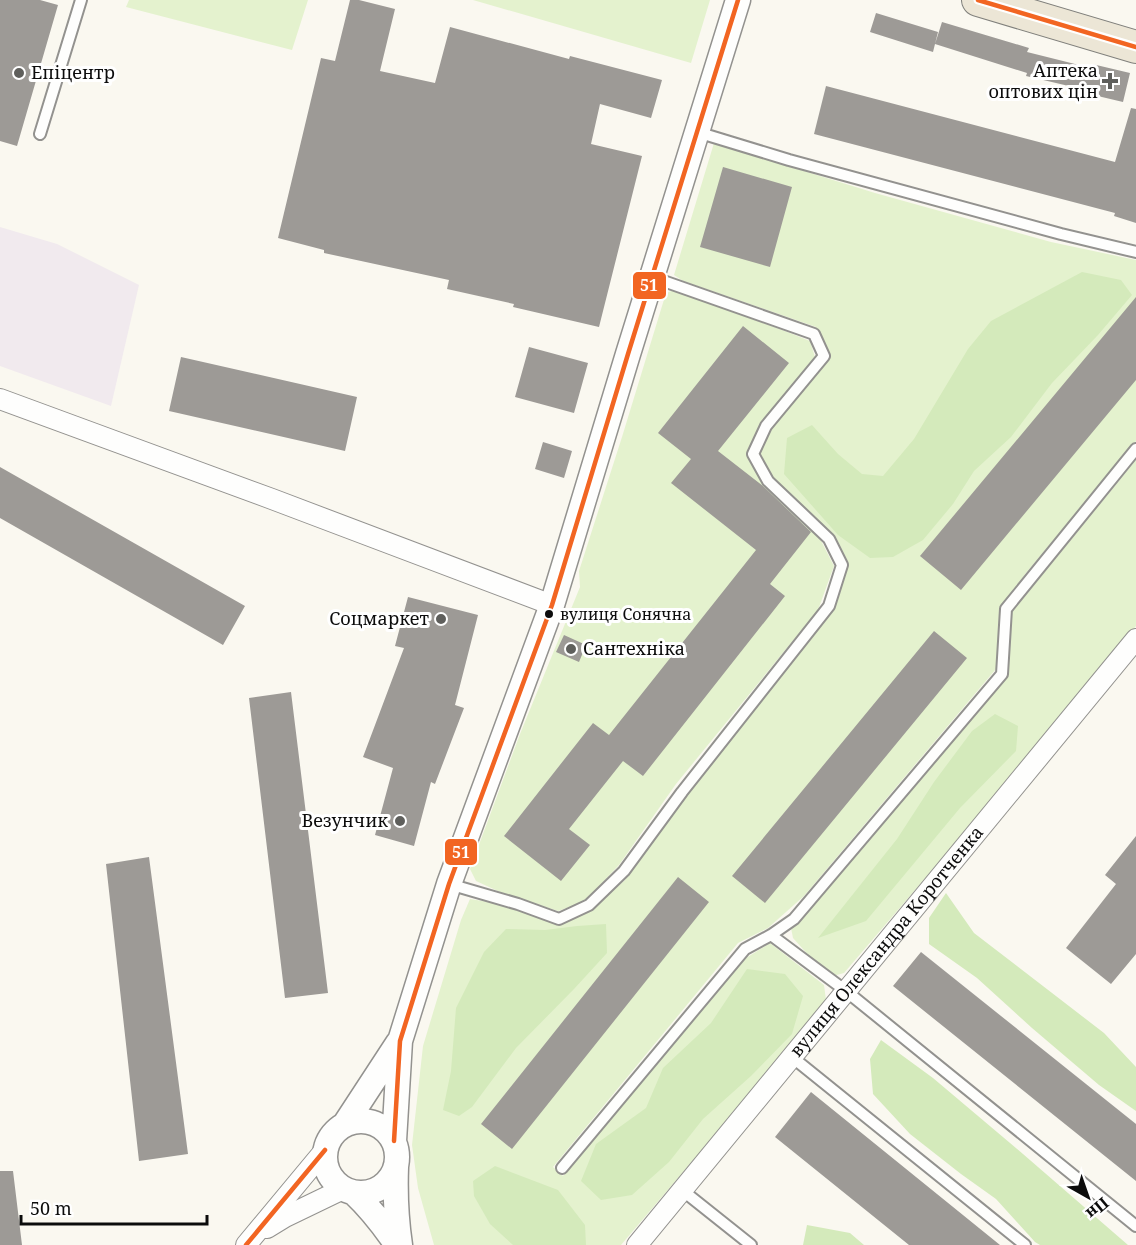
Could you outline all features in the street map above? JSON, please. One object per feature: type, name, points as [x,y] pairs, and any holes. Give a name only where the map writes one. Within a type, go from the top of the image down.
[{"type":"main road","points":[[978,0],[1136,47]]},
{"type":"street","points":[[399,1245],[395,1196],[395,1152],[400,1041],[449,884],[552,604],[738,0]]},
{"type":"street","points":[[0,399],[552,604]]},
{"type":"street","name":"вулиця Олександра Коротченка","points":[[637,1245],[1136,639]]},
{"type":"street","points":[[345,1124],[400,1041]]},
{"type":"street","points":[[249,1241],[285,1217],[349,1191],[365,1193],[376,1190],[386,1183],[393,1174],[395,1152],[387,1132],[378,1125],[356,1120],[335,1131],[328,1140],[324,1162],[334,1182],[349,1191],[370,1208],[399,1245]]},
{"type":"street","points":[[249,1241],[325,1150]]},
{"type":"lane","points":[[40,134],[81,0]]},
{"type":"lane","points":[[697,132],[789,160],[1061,234],[1136,252]]},
{"type":"lane","points":[[449,884],[518,904],[559,919],[589,906],[624,871],[682,792],[829,606],[842,565],[829,539],[768,481],[753,454],[766,426],[824,356],[814,334],[651,277]]},
{"type":"lane","points":[[562,1168],[745,949],[794,919],[1002,674],[1006,609],[1136,449]]},
{"type":"lane","points":[[771,935],[846,991],[1136,1226]]},
{"type":"lane","points":[[792,1057],[1025,1245]]},
{"type":"lane","points":[[682,1190],[751,1245]]},
{"type":"shaded area","points":[[0,227],[57,244],[139,285],[111,406],[0,366]]},
{"type":"green space","points":[[129,0],[308,0],[292,50],[126,7]]},
{"type":"green space","points":[[473,0],[710,0],[691,63]]},
{"type":"green space","points":[[714,143],[875,193],[1051,242],[1136,260],[1136,441],[1026,573],[1000,608],[996,669],[804,896],[768,928],[738,943],[553,1167],[563,1176],[746,958],[770,943],[824,985],[826,1000],[621,1245],[434,1245],[418,1188],[412,1145],[423,1046],[461,920],[470,899],[495,903],[561,924],[590,910],[625,880],[650,837],[829,606],[842,565],[840,546],[832,533],[773,478],[760,454],[770,430],[828,359],[816,327],[683,281],[674,275]]},
{"type":"green space","points":[[1082,272],[1121,280],[1132,295],[1052,383],[1011,437],[974,471],[953,504],[923,540],[893,557],[870,558],[838,535],[784,474],[787,438],[812,425],[838,454],[862,474],[883,476],[914,439],[968,349],[991,321]]},
{"type":"green space","points":[[674,290],[810,341],[815,357],[759,425],[747,453],[764,481],[780,500],[814,527],[834,566],[818,610],[676,784],[619,865],[584,902],[558,911],[500,892],[476,881],[470,869],[520,734],[580,587],[579,571],[666,293]]},
{"type":"green space","points":[[1136,460],[1136,626],[844,973],[833,976],[811,958],[793,938],[791,928],[1006,678],[1011,613]]},
{"type":"green space","points":[[995,714],[1018,726],[1016,751],[960,808],[866,921],[818,938],[897,839],[934,782],[972,731]]},
{"type":"green space","points":[[946,893],[974,933],[1104,1033],[1136,1067],[1136,1111],[1099,1085],[977,978],[929,944],[929,918]]},
{"type":"green space","points":[[606,924],[607,953],[516,1048],[472,1107],[459,1116],[443,1110],[451,1071],[456,1008],[484,952],[506,929],[545,930]]},
{"type":"green space","points":[[747,969],[785,974],[803,996],[792,1034],[751,1076],[703,1119],[669,1162],[632,1195],[601,1200],[581,1181],[596,1144],[646,1108],[663,1068],[711,1023]]},
{"type":"green space","points":[[881,1040],[933,1078],[1128,1245],[1040,1245],[1035,1242],[996,1199],[910,1134],[873,1094],[870,1059]]},
{"type":"green space","points":[[495,1166],[558,1190],[585,1225],[586,1245],[513,1245],[490,1224],[474,1196],[473,1181]]},
{"type":"green space","points":[[807,1225],[850,1233],[864,1245],[803,1245]]},
{"type":"building","name":"Епіцентр","points":[[0,0],[40,0],[58,5],[17,146],[0,141]]},
{"type":"building","points":[[350,0],[395,9],[380,71],[435,83],[450,27],[569,59],[570,56],[662,80],[651,118],[600,104],[591,144],[642,156],[599,327],[447,289],[449,280],[324,253],[324,250],[278,238],[321,58],[335,61]]},
{"type":"building","points":[[876,13],[938,32],[933,52],[870,32]]},
{"type":"building","points":[[942,22],[1029,48],[1027,52],[1091,68],[1092,64],[1130,73],[1123,102],[1085,93],[1086,90],[1026,76],[1027,73],[935,44]]},
{"type":"building","points":[[826,86],[1115,162],[1131,108],[1136,109],[1136,223],[1114,216],[1115,213],[814,134]]},
{"type":"building","points":[[723,167],[792,187],[770,267],[700,247]]},
{"type":"building","points":[[1136,297],[1136,380],[961,590],[920,556]]},
{"type":"building","points":[[743,326],[789,363],[718,451],[763,486],[811,532],[770,584],[785,596],[643,776],[623,761],[569,829],[590,845],[561,881],[504,836],[593,723],[609,735],[756,550],[671,483],[691,459],[658,433]]},
{"type":"building","points":[[529,347],[588,363],[574,413],[515,397]]},
{"type":"building","points":[[181,357],[357,397],[345,451],[169,411]]},
{"type":"building","points":[[543,442],[572,451],[564,478],[535,469]]},
{"type":"building","points":[[0,467],[245,606],[223,645],[0,518]]},
{"type":"building","points":[[408,597],[478,615],[455,705],[464,708],[435,784],[431,782],[414,846],[375,835],[393,768],[363,757],[404,648],[395,646]]},
{"type":"building","points":[[934,631],[967,658],[765,903],[732,876]]},
{"type":"building","name":"Сантехніка","points":[[564,635],[586,645],[579,662],[556,652]]},
{"type":"building","points":[[291,692],[328,993],[285,998],[249,698]]},
{"type":"building","points":[[1136,836],[1136,954],[1111,984],[1066,948],[1116,884],[1105,875]]},
{"type":"building","points":[[149,857],[188,1154],[139,1161],[106,864]]},
{"type":"building","points":[[678,877],[709,902],[512,1149],[481,1124]]},
{"type":"building","points":[[921,952],[1136,1124],[1136,1181],[893,986]]},
{"type":"building","points":[[811,1092],[1000,1245],[909,1245],[775,1137]]},
{"type":"building","points":[[0,1171],[13,1171],[22,1245],[0,1245]]},
{"type":"transit line","name":"51","points":[[394,1141],[400,1041],[449,884],[552,605],[738,0]]},
{"type":"transit line","name":"51","points":[[978,0],[1136,47]]},
{"type":"transit line","name":"51","points":[[246,1245],[325,1150]]},
{"type":"place","name":"Епіцентр","points":[[19,73]]},
{"type":"place","name":"Аптека оптових цін","points":[[1110,81]]},
{"type":"place","name":"вулиця Сонячна","points":[[549,614]]},
{"type":"place","name":"Соцмаркет","points":[[441,619]]},
{"type":"place","name":"Сантехніка","points":[[571,649]]},
{"type":"place","name":"Везунчик","points":[[400,821]]}]
